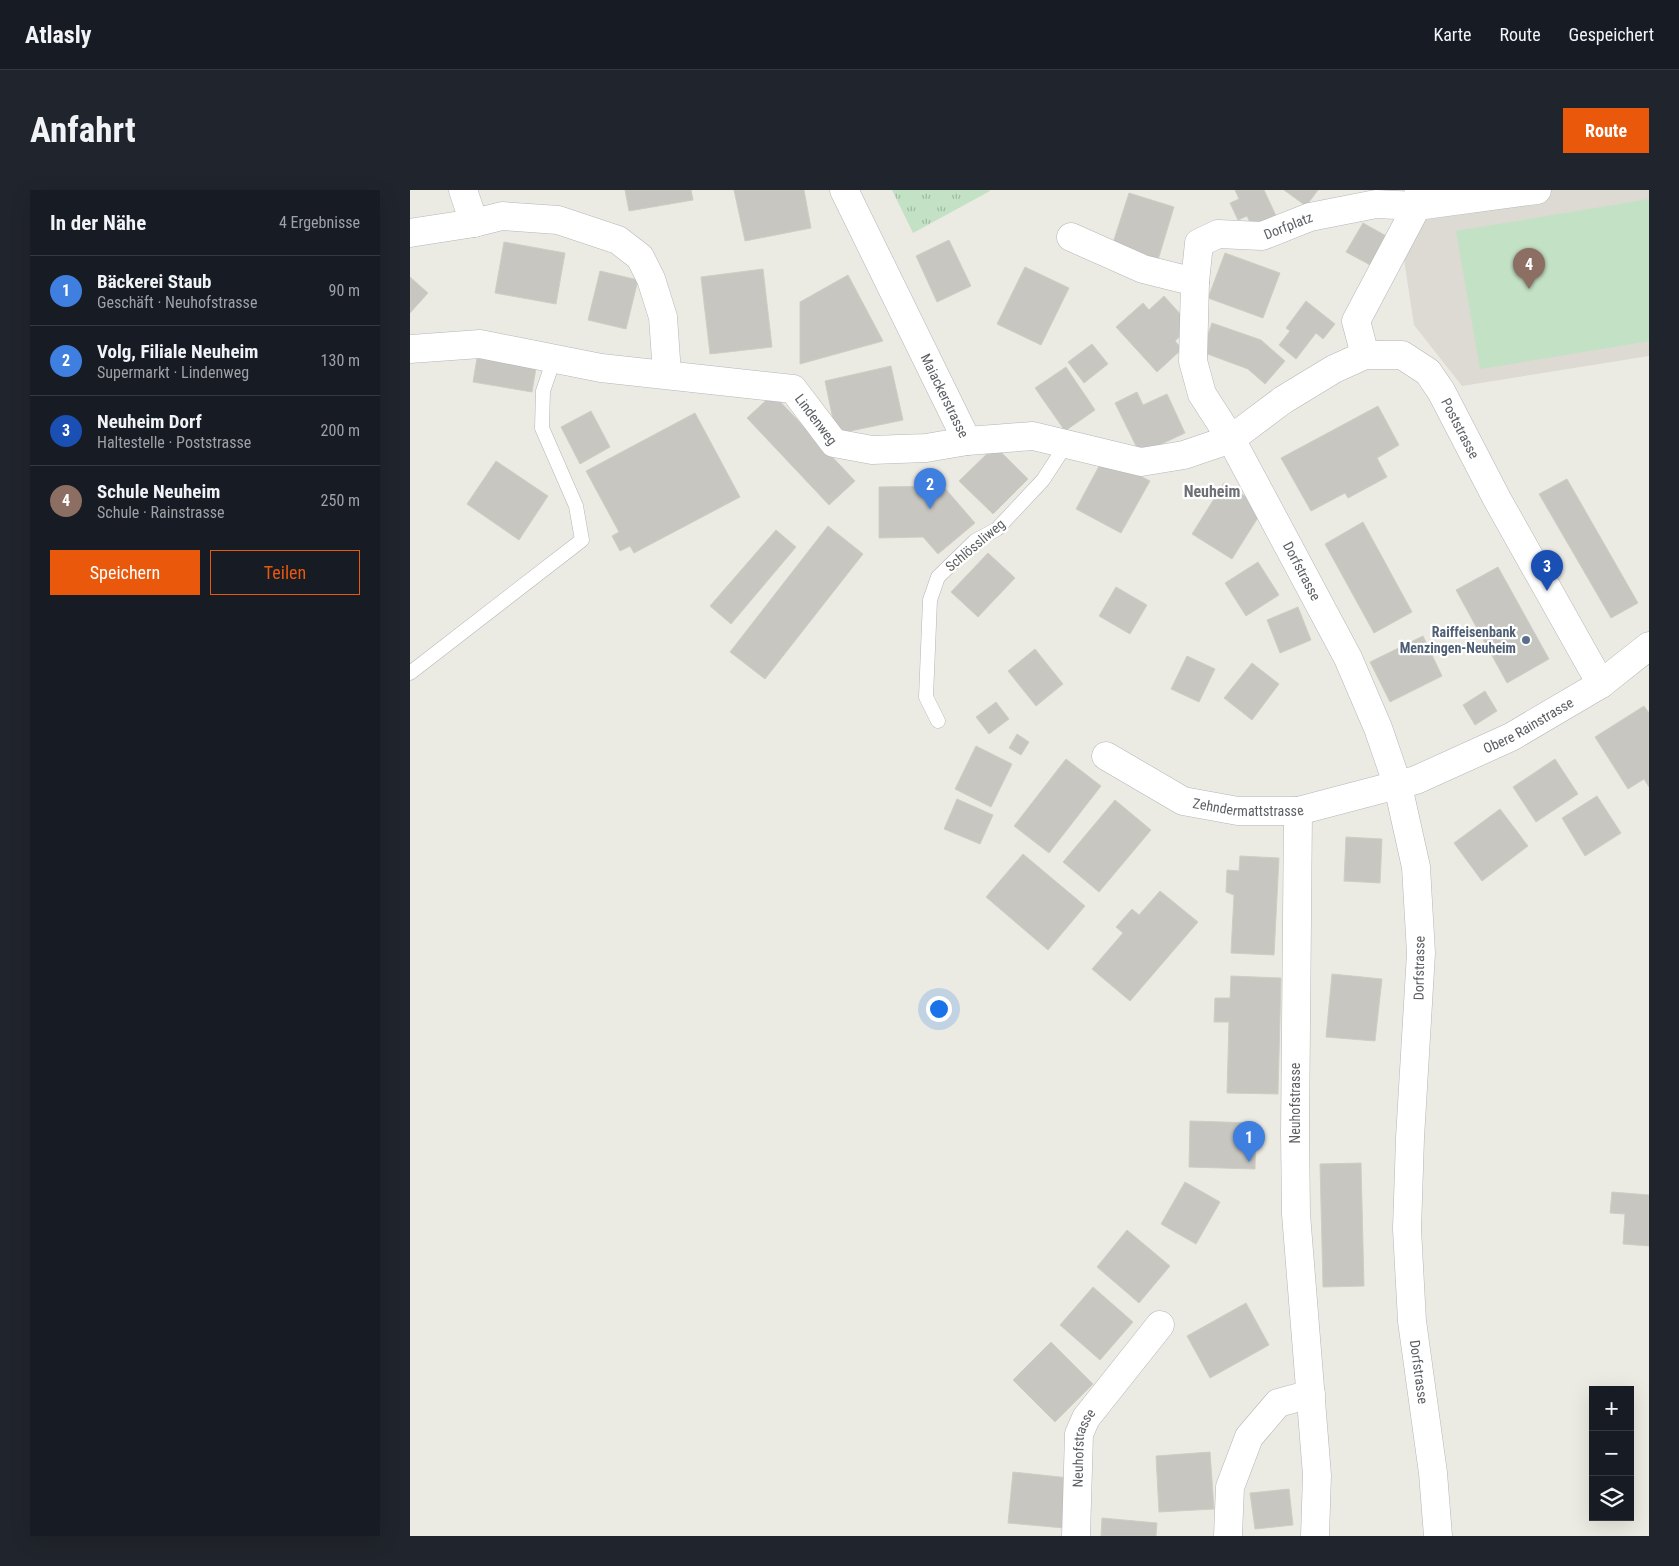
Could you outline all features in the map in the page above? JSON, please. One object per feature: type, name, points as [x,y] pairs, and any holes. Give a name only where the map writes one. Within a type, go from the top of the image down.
[{"type":"street","points":[[463,190],[474,223]]},
{"type":"street","name":"Maiackerstrasse","points":[[844,190],[968,441],[1033,436],[1141,462],[1184,455],[1231,439]]},
{"type":"street","points":[[1365,354],[1356,321],[1418,198],[1537,190]]},
{"type":"street","name":"Dorfplatz","points":[[1231,439],[1202,394],[1193,361],[1195,282],[1199,244],[1218,234],[1262,236],[1310,217],[1418,198]]},
{"type":"street","points":[[410,233],[474,223],[502,216],[558,220],[618,240],[640,256],[651,279],[663,317],[667,374]]},
{"type":"street","points":[[1070,238],[1143,269],[1195,282]]},
{"type":"street","name":"Lindenweg","points":[[410,349],[480,344],[602,368],[793,389],[834,443],[872,450],[926,448],[968,441]]},
{"type":"street","name":"Poststrasse","points":[[1231,439],[1283,400],[1334,369],[1365,354],[1402,355],[1428,372],[1441,391],[1497,499],[1601,684]]},
{"type":"street","name":"Dorfstrasse","points":[[1231,439],[1348,658],[1378,728],[1398,786],[1416,867],[1421,953],[1410,1138],[1407,1229],[1412,1321],[1433,1473],[1438,1536]]},
{"type":"street","name":"Obere Rainstrasse","points":[[1398,786],[1416,780],[1511,736],[1601,684],[1649,646]]},
{"type":"street","name":"Zehndermattstrasse","points":[[1106,756],[1183,801],[1238,812],[1298,811],[1398,786]]},
{"type":"street","name":"Neuhofstrasse","points":[[1298,811],[1296,1214],[1317,1475],[1315,1536]]},
{"type":"street","name":"Neuhofstrasse","points":[[1076,1536],[1079,1434],[1086,1418],[1160,1325]]},
{"type":"street","points":[[1228,1536],[1230,1487],[1249,1437],[1278,1403],[1311,1394]]},
{"type":"lane","points":[[410,673],[582,540],[576,506],[542,428],[543,391],[554,358]]},
{"type":"lane","name":"Schlössliweg","points":[[938,721],[926,696],[930,600],[938,576],[975,541],[997,529],[1043,480],[1067,443]]},
{"type":"shaded area","points":[[1429,190],[1649,190],[1649,356],[1462,386],[1414,325],[1403,253]]},
{"type":"green space","points":[[892,190],[989,190],[990,191],[913,233]]},
{"type":"green space","points":[[1649,199],[1649,341],[1480,369],[1456,231]]},
{"type":"building","points":[[625,190],[691,190],[693,200],[629,211]]},
{"type":"building","points":[[734,190],[804,190],[811,228],[745,241]]},
{"type":"building","points":[[1235,190],[1264,190],[1278,220],[1254,231],[1247,216],[1238,220],[1230,203],[1239,199]]},
{"type":"building","points":[[1284,190],[1318,190],[1306,206]]},
{"type":"building","points":[[1129,193],[1174,207],[1158,260],[1112,246]]},
{"type":"building","points":[[1363,223],[1388,237],[1372,266],[1346,252]]},
{"type":"building","points":[[949,240],[971,286],[937,302],[916,256]]},
{"type":"building","points":[[504,242],[565,253],[556,304],[495,293]]},
{"type":"building","points":[[1225,253],[1280,273],[1263,318],[1208,298]]},
{"type":"building","points":[[1025,267],[1069,288],[1041,345],[997,324]]},
{"type":"building","points":[[763,269],[772,347],[710,354],[701,277]]},
{"type":"building","points":[[600,271],[638,280],[626,329],[588,320]]},
{"type":"building","points":[[848,275],[883,341],[800,364],[800,302]]},
{"type":"building","points":[[410,277],[428,293],[410,313]]},
{"type":"building","points":[[1164,296],[1191,326],[1175,341],[1182,349],[1157,372],[1116,327],[1143,303],[1149,310]]},
{"type":"building","points":[[1306,301],[1335,324],[1323,339],[1316,333],[1296,359],[1279,345],[1290,331],[1286,328]]},
{"type":"building","points":[[1212,323],[1261,340],[1285,361],[1265,384],[1248,369],[1202,352]]},
{"type":"building","points":[[1092,344],[1108,364],[1084,383],[1068,362]]},
{"type":"building","points":[[477,358],[536,368],[532,392],[473,382]]},
{"type":"building","points":[[891,366],[903,420],[836,434],[825,381]]},
{"type":"building","points":[[1066,367],[1095,410],[1065,431],[1035,388]]},
{"type":"building","points":[[1137,392],[1143,405],[1167,394],[1185,433],[1140,454],[1115,403]]},
{"type":"building","points":[[773,394],[855,481],[829,505],[747,418]]},
{"type":"building","points":[[1378,406],[1399,445],[1377,458],[1387,477],[1348,498],[1345,493],[1311,511],[1281,458]]},
{"type":"building","points":[[591,411],[610,447],[580,464],[561,427]]},
{"type":"building","points":[[695,413],[740,497],[634,553],[630,546],[620,551],[612,536],[619,532],[586,471]]},
{"type":"building","points":[[995,446],[1028,479],[993,514],[959,481]]},
{"type":"building","points":[[1104,457],[1150,481],[1121,533],[1076,509]]},
{"type":"building","points":[[496,461],[548,496],[519,540],[467,504]]},
{"type":"building","points":[[1567,479],[1638,603],[1611,618],[1539,494]]},
{"type":"building","points":[[1224,483],[1264,508],[1232,559],[1192,534]]},
{"type":"building","points":[[943,486],[975,523],[938,554],[923,537],[879,538],[879,487]]},
{"type":"building","points":[[1363,522],[1412,612],[1374,633],[1325,544]]},
{"type":"building","points":[[828,526],[863,554],[765,679],[730,652]]},
{"type":"building","points":[[776,530],[796,547],[731,624],[710,606]]},
{"type":"building","points":[[988,553],[1015,578],[978,617],[951,592]]},
{"type":"building","points":[[1258,562],[1279,595],[1246,616],[1225,583]]},
{"type":"building","points":[[1498,567],[1549,659],[1507,683],[1456,590]]},
{"type":"building","points":[[1116,587],[1147,605],[1130,634],[1099,616]]},
{"type":"building","points":[[1298,607],[1311,640],[1280,653],[1267,620]]},
{"type":"building","points":[[1423,636],[1442,676],[1390,702],[1370,662]]},
{"type":"building","points":[[1035,649],[1063,684],[1036,706],[1008,671]]},
{"type":"building","points":[[1187,656],[1215,669],[1199,702],[1171,689]]},
{"type":"building","points":[[1252,663],[1279,684],[1252,720],[1224,698]]},
{"type":"building","points":[[1485,691],[1497,711],[1475,725],[1463,705]]},
{"type":"building","points":[[996,702],[1009,719],[989,734],[976,717]]},
{"type":"building","points":[[1644,706],[1649,713],[1649,787],[1644,779],[1628,789],[1595,737]]},
{"type":"building","points":[[1017,734],[1029,742],[1021,755],[1009,748]]},
{"type":"building","points":[[976,746],[1012,764],[991,807],[955,789]]},
{"type":"building","points":[[1066,759],[1101,786],[1049,853],[1014,826]]},
{"type":"building","points":[[1555,759],[1578,794],[1536,822],[1513,787]]},
{"type":"building","points":[[1597,796],[1621,833],[1585,856],[1562,818]]},
{"type":"building","points":[[957,799],[993,815],[980,844],[944,829]]},
{"type":"building","points":[[1115,800],[1151,830],[1099,892],[1063,862]]},
{"type":"building","points":[[1500,809],[1528,846],[1482,881],[1454,843]]},
{"type":"building","points":[[1346,837],[1382,839],[1380,883],[1344,881]]},
{"type":"building","points":[[1023,854],[1085,906],[1048,950],[986,897]]},
{"type":"building","points":[[1240,856],[1279,858],[1274,955],[1231,953],[1234,895],[1226,892],[1227,870],[1239,871]]},
{"type":"building","points":[[1160,891],[1198,922],[1130,1001],[1092,969],[1123,933],[1116,927],[1132,909],[1139,915]]},
{"type":"building","points":[[1332,974],[1382,979],[1375,1041],[1326,1037]]},
{"type":"building","points":[[1231,976],[1281,978],[1278,1094],[1227,1093],[1229,1022],[1214,1022],[1215,998],[1230,998]]},
{"type":"building","points":[[1190,1121],[1256,1123],[1255,1169],[1189,1167]]},
{"type":"building","points":[[1361,1163],[1364,1286],[1323,1287],[1320,1164]]},
{"type":"building","points":[[1185,1182],[1220,1202],[1196,1244],[1161,1224]]},
{"type":"building","points":[[1612,1192],[1649,1195],[1649,1246],[1623,1244],[1625,1214],[1610,1213]]},
{"type":"building","points":[[1127,1230],[1170,1266],[1139,1303],[1097,1267]]},
{"type":"building","points":[[1093,1287],[1133,1322],[1100,1360],[1060,1325]]},
{"type":"building","points":[[1246,1303],[1269,1345],[1210,1378],[1187,1336]]},
{"type":"building","points":[[1051,1342],[1093,1384],[1055,1422],[1013,1380]]},
{"type":"building","points":[[1210,1452],[1214,1509],[1159,1512],[1156,1456]]},
{"type":"building","points":[[1013,1472],[1069,1478],[1064,1528],[1008,1523]]},
{"type":"building","points":[[1289,1489],[1293,1525],[1255,1529],[1250,1493]]},
{"type":"building","points":[[1102,1518],[1157,1523],[1156,1536],[1101,1536]]},
{"type":"place","name":"Schule Neuheim","points":[[1529,289]]},
{"type":"place","name":"Volg, Filiale Neuheim","points":[[930,509]]},
{"type":"place","name":"Neuheim Dorf","points":[[1547,591]]},
{"type":"place","name":"Raiffeisenbank Menzingen-Neuheim","points":[[1526,640]]},
{"type":"place","name":"Bäckerei Staub","points":[[1249,1162]]},
{"type":"district","name":"Neuheim","points":[[1212,491]]}]
